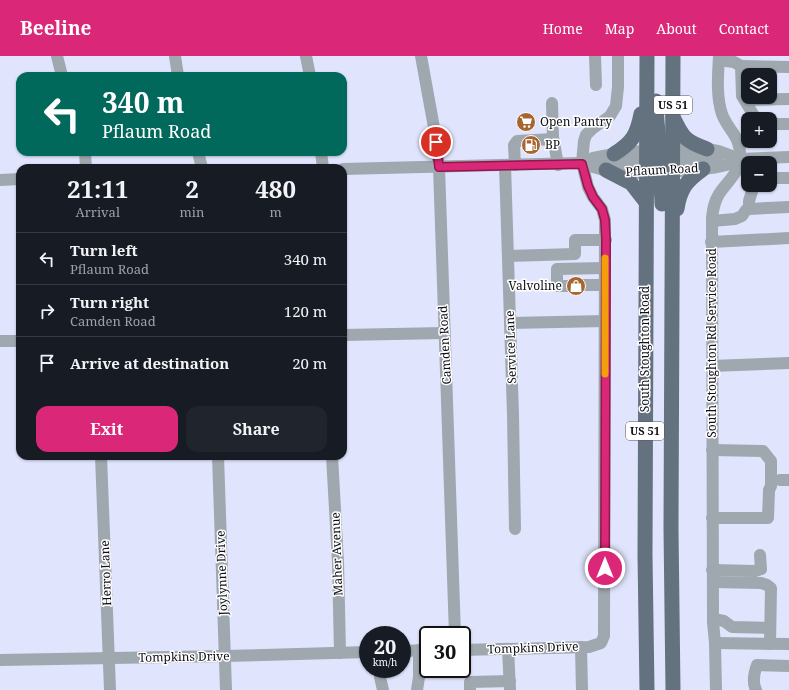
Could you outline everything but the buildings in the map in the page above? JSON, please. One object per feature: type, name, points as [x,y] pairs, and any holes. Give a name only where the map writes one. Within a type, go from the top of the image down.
[{"type":"main road","name":"South Stoughton Road","points":[[647,56],[647,100],[671,219],[671,529],[673,690]]},
{"type":"main road","points":[[655,56],[663,224],[671,301]]},
{"type":"main road","name":"South Stoughton Road","points":[[647,690],[645,555],[646,200],[673,116],[672,56]]},
{"type":"main road","points":[[614,154],[635,136],[639,126],[642,110],[647,100]]},
{"type":"main road","points":[[673,116],[679,130],[685,138],[691,143],[706,149]]},
{"type":"main road","points":[[671,219],[676,212],[683,187],[691,178],[703,169]]},
{"type":"main road","points":[[606,170],[630,183],[646,200]]},
{"type":"street","points":[[56,56],[61,72]]},
{"type":"street","points":[[175,56],[177,72]]},
{"type":"street","points":[[306,56],[309,72]]},
{"type":"street","name":"Camden Road","points":[[421,56],[435,133],[439,167],[455,626]]},
{"type":"street","points":[[596,56],[596,85]]},
{"type":"street","points":[[510,323],[605,321],[605,220],[602,209],[593,197],[588,186],[582,164],[586,135],[610,116],[616,106],[618,56]]},
{"type":"street","points":[[582,164],[606,166],[707,157],[740,159],[740,149],[737,139],[723,116],[719,103],[718,58],[747,67],[758,74],[789,74]]},
{"type":"street","points":[[747,67],[789,67]]},
{"type":"street","points":[[596,71],[618,71]]},
{"type":"street","points":[[777,99],[789,99]]},
{"type":"street","points":[[552,103],[553,139],[558,164]]},
{"type":"street","points":[[777,124],[789,124]]},
{"type":"street","name":"Service Lane","points":[[515,529],[508,256],[510,165],[514,145],[517,141],[553,139]]},
{"type":"street","name":"Pflaum Road","points":[[347,169],[582,164],[624,173],[659,161],[706,149],[718,151],[740,159],[789,157]]},
{"type":"street","name":"Pflaum Road","points":[[582,164],[593,158],[614,154],[703,169],[730,165],[740,159]]},
{"type":"street","name":"South Stoughton Rd Service Road","points":[[716,690],[712,576],[711,242],[713,210],[716,199],[736,171],[740,159]]},
{"type":"street","points":[[777,178],[789,178]]},
{"type":"street","points":[[0,180],[16,179]]},
{"type":"street","points":[[749,209],[749,201],[752,192]]},
{"type":"street","points":[[712,221],[735,219],[742,216],[746,210],[749,209],[789,207]]},
{"type":"street","points":[[711,242],[789,238]]},
{"type":"street","points":[[508,256],[575,254],[575,240],[606,240]]},
{"type":"street","points":[[605,268],[556,269],[557,286],[605,285]]},
{"type":"street","name":"Tompkins Drive","points":[[471,650],[581,647],[598,644],[602,641],[604,636],[605,620],[605,321]]},
{"type":"street","points":[[347,335],[444,333]]},
{"type":"street","points":[[0,341],[16,341]]},
{"type":"street","points":[[712,366],[789,363]]},
{"type":"street","points":[[712,450],[763,451],[771,461],[771,486],[769,490],[768,518],[712,518]]},
{"type":"street","name":"Herro Lane","points":[[101,460],[110,690]]},
{"type":"street","name":"Joylynne Drive","points":[[218,460],[226,690]]},
{"type":"street","name":"Maher Avenue","points":[[332,460],[338,562],[340,653]]},
{"type":"street","points":[[712,576],[761,569],[760,555]]},
{"type":"street","points":[[712,576],[761,583],[768,585],[771,588],[770,644]]},
{"type":"street","points":[[713,619],[724,621],[732,627],[770,628]]},
{"type":"street","points":[[715,643],[789,644]]},
{"type":"street","points":[[581,647],[582,690]]},
{"type":"street","points":[[470,690],[470,682],[510,686],[508,649]]},
{"type":"street","name":"Tompkins Drive","points":[[0,660],[359,652]]},
{"type":"street","points":[[756,690],[753,685],[757,665],[789,666]]},
{"type":"street","points":[[417,690],[419,677]]},
{"type":"street","points":[[381,678],[383,690]]},
{"type":"slow traffic","points":[[605,258],[605,374]]},
{"type":"place","name":"Open Pantry","points":[[526,122]]},
{"type":"place","name":"BP","points":[[531,145]]},
{"type":"place","name":"Valvoline","points":[[576,286]]},
{"type":"route","points":[[436,142],[439,167],[582,164],[588,186],[593,197],[602,209],[605,220],[606,240],[605,568]]}]
